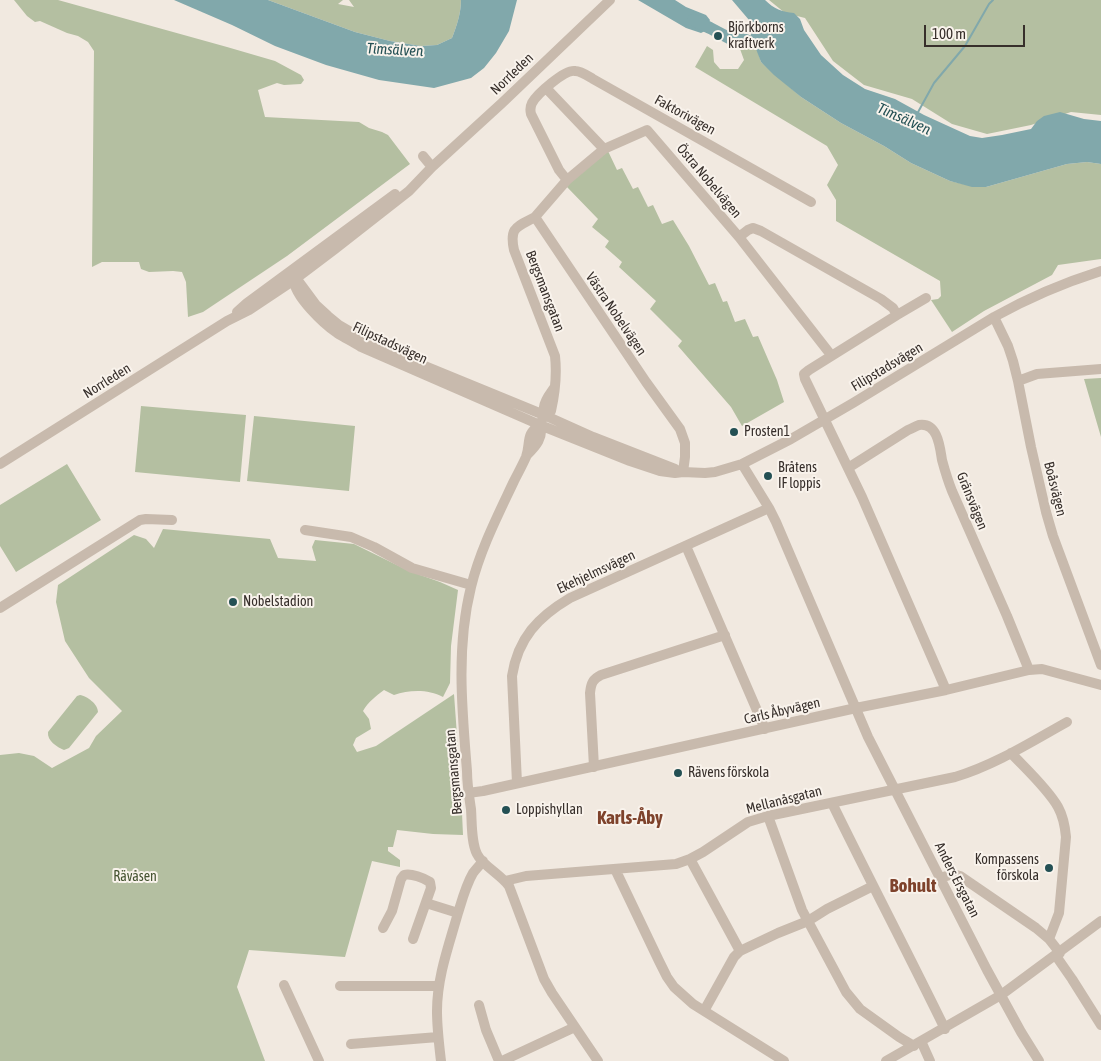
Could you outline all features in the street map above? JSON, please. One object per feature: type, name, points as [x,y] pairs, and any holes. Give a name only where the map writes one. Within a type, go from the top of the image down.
[{"type":"street","name":"Norrleden","points":[[0,464],[227,321],[249,310],[291,276],[342,244],[409,191],[432,167],[610,0]]},
{"type":"street","name":"Faktorivägen","points":[[546,88],[566,72],[575,70],[811,202]]},
{"type":"street","points":[[567,180],[559,170],[531,114],[532,102],[546,88],[604,149]]},
{"type":"street","points":[[535,217],[567,180],[604,149],[647,130],[657,116]]},
{"type":"street","name":"Östra Nobelvägen","points":[[647,130],[739,237],[831,355]]},
{"type":"street","points":[[422,156],[432,167]]},
{"type":"street","name":"Bergsmansgatan","points":[[535,217],[519,226],[513,232],[511,239],[555,356],[555,394],[551,411],[531,433],[526,456],[496,520],[472,585],[465,618],[461,654],[468,792],[476,850],[479,858],[505,881],[512,892],[544,979],[598,1061]]},
{"type":"street","name":"Västra Nobelvägen","points":[[535,217],[646,382],[680,429],[686,444],[683,472]]},
{"type":"street","points":[[739,237],[753,228],[761,231],[881,299],[893,308],[897,314]]},
{"type":"street","name":"Filipstadsvägen","points":[[291,276],[300,282],[316,304],[328,316],[351,332],[542,420],[593,437],[683,472],[691,473],[715,472],[742,464],[853,404],[994,318],[1040,293],[1101,271]]},
{"type":"street","points":[[926,298],[808,370],[804,374],[804,379],[879,534],[946,690]]},
{"type":"street","name":"Boåsvägen","points":[[994,318],[1008,346],[1018,381],[1031,447],[1053,536],[1101,664]]},
{"type":"street","points":[[1018,381],[1037,374],[1101,369]]},
{"type":"street","name":"Gränsvägen","points":[[848,468],[919,425],[933,430],[937,436],[952,491],[1029,670]]},
{"type":"street","name":"Anders Ersgatan","points":[[742,464],[769,508],[784,540],[868,737],[1001,995],[1039,1061]]},
{"type":"street","name":"Ekehjelmsvägen","points":[[517,783],[512,676],[514,662],[519,650],[534,626],[545,614],[570,598],[769,508]]},
{"type":"street","points":[[0,608],[140,520],[172,520]]},
{"type":"street","points":[[305,530],[351,537],[374,547],[412,568],[472,585]]},
{"type":"street","points":[[686,546],[765,729]]},
{"type":"street","points":[[594,767],[590,692],[591,683],[595,678],[725,635]]},
{"type":"street","name":"Carls Åbyvägen","points":[[468,792],[484,791],[856,708],[946,690],[1029,670],[1042,669],[1101,685]]},
{"type":"street","name":"Mellanåsgatan","points":[[505,881],[526,876],[676,864],[703,852],[748,822],[968,772],[1011,753],[1067,722]]},
{"type":"street","points":[[1011,753],[1058,806],[1065,826],[1066,837],[1059,913],[1049,939]]},
{"type":"street","points":[[832,803],[945,1028]]},
{"type":"street","points":[[768,816],[802,910],[838,979],[860,1009],[918,1044],[930,1061]]},
{"type":"street","points":[[690,859],[740,951]]},
{"type":"street","points":[[441,1061],[437,1010],[439,986],[458,913],[470,879],[483,861]]},
{"type":"street","points":[[615,869],[667,977],[674,987],[684,997],[704,1011],[784,1061]]},
{"type":"street","points":[[383,928],[392,911],[404,875],[408,874],[427,880],[430,882],[431,888],[413,939]]},
{"type":"street","points":[[940,878],[953,874],[960,876],[1000,902],[1049,939],[1101,1025]]},
{"type":"street","points":[[704,1011],[732,961],[740,951],[808,921],[827,909],[873,886]]},
{"type":"street","points":[[426,903],[458,913]]},
{"type":"street","points":[[886,1061],[1001,995],[1101,921]]},
{"type":"street","points":[[284,986],[319,1061]]},
{"type":"street","points":[[340,986],[439,986]]},
{"type":"street","points":[[480,1005],[486,1030],[501,1061],[576,1028]]},
{"type":"street","points":[[351,1044],[438,1037]]},
{"type":"green space","points":[[14,0],[58,0],[275,61],[301,75],[304,80],[301,84],[284,85],[277,83],[258,90],[265,117],[359,122],[388,135],[410,164],[287,256],[203,312],[188,317],[186,282],[182,272],[149,272],[141,269],[139,262],[102,262],[92,267],[94,51],[88,42],[78,36],[40,21],[35,22],[27,16]]},
{"type":"green space","points":[[268,0],[343,0],[338,4],[354,7],[349,0],[461,0],[452,38],[437,45],[421,46],[390,41],[355,32]]},
{"type":"green space","points":[[769,0],[1101,0],[1101,115],[1071,112],[1031,125],[987,134],[952,124],[912,99],[864,85],[833,61],[805,18],[785,13]]},
{"type":"green space","points":[[707,46],[713,50],[714,62],[720,69],[738,69],[744,60],[740,49],[752,47],[757,49],[761,62],[801,97],[841,123],[911,163],[950,181],[986,187],[1067,164],[1087,162],[1101,164],[1101,259],[1058,265],[1052,275],[984,311],[952,332],[931,300],[938,299],[941,296],[940,281],[836,221],[836,200],[827,185],[838,165],[827,146],[695,67]]},
{"type":"green space","points":[[608,151],[617,170],[622,168],[633,189],[638,187],[648,207],[653,205],[662,224],[673,220],[709,285],[715,283],[723,302],[727,301],[735,322],[745,319],[753,337],[758,336],[777,380],[784,402],[742,426],[731,407],[678,346],[682,341],[650,309],[656,301],[619,267],[622,262],[605,247],[609,241],[592,227],[598,219],[566,186]]},
{"type":"green space","points":[[1101,378],[1101,437],[1084,379]]},
{"type":"green space","points":[[141,406],[246,415],[240,482],[135,472]]},
{"type":"green space","points":[[254,416],[355,426],[349,491],[247,481]]},
{"type":"green space","points":[[67,464],[101,520],[16,572],[0,546],[0,505]]},
{"type":"green space","name":"Rävåsen","points":[[163,529],[270,539],[278,558],[316,561],[312,547],[315,540],[354,544],[409,571],[458,590],[451,646],[450,683],[443,697],[437,694],[418,691],[394,695],[384,690],[363,711],[369,719],[371,729],[356,738],[353,745],[357,752],[376,746],[454,694],[463,835],[397,830],[393,847],[388,847],[388,851],[400,860],[400,867],[372,861],[345,957],[249,950],[237,987],[265,1061],[0,1061],[0,755],[19,753],[34,756],[52,768],[89,748],[96,736],[122,711],[89,678],[65,641],[56,602],[58,585],[134,535],[146,539],[154,548]]},
{"type":"green space","points":[[80,695],[92,701],[98,712],[69,748],[64,750],[51,741],[48,732],[77,696]]},
{"type":"water","name":"Timsälven","points":[[174,0],[268,0],[355,32],[390,41],[421,46],[437,45],[452,38],[461,0],[517,0],[509,31],[496,53],[484,68],[471,78],[434,88],[379,80],[326,65],[275,46]]},
{"type":"water","points":[[638,0],[675,0],[686,7],[706,15],[710,20],[705,31],[701,33],[686,28]]},
{"type":"water","name":"Timsälven","points":[[732,0],[765,0],[778,10],[794,13],[800,19],[804,30],[821,55],[843,75],[865,89],[895,99],[924,115],[970,136],[982,138],[1031,129],[1044,116],[1060,112],[1084,119],[1101,121],[1101,164],[1087,162],[1067,164],[986,187],[972,187],[950,181],[911,163],[841,123],[801,97],[774,75],[761,62],[756,49],[752,47],[740,49],[729,41],[732,36],[740,37],[741,34],[750,37],[753,28],[749,20]]},
{"type":"waterway","name":"Timsälven","points":[[917,114],[934,83],[965,46],[993,0]]},
{"type":"waterway","points":[[693,20],[729,38],[746,40]]},
{"type":"place","name":"Björkborns kraftverk","points":[[718,36]]},
{"type":"place","name":"Prosten1","points":[[734,432]]},
{"type":"place","name":"Bråtens IF loppis","points":[[768,476]]},
{"type":"place","name":"Nobelstadion","points":[[233,602]]},
{"type":"place","name":"Rävens förskola","points":[[678,773]]},
{"type":"place","name":"Loppishyllan","points":[[506,810]]},
{"type":"place","name":"Kompassens förskola","points":[[1049,868]]},
{"type":"district","name":"Karls-Åby","points":[[630,818]]},
{"type":"district","name":"Bohult","points":[[913,886]]}]
